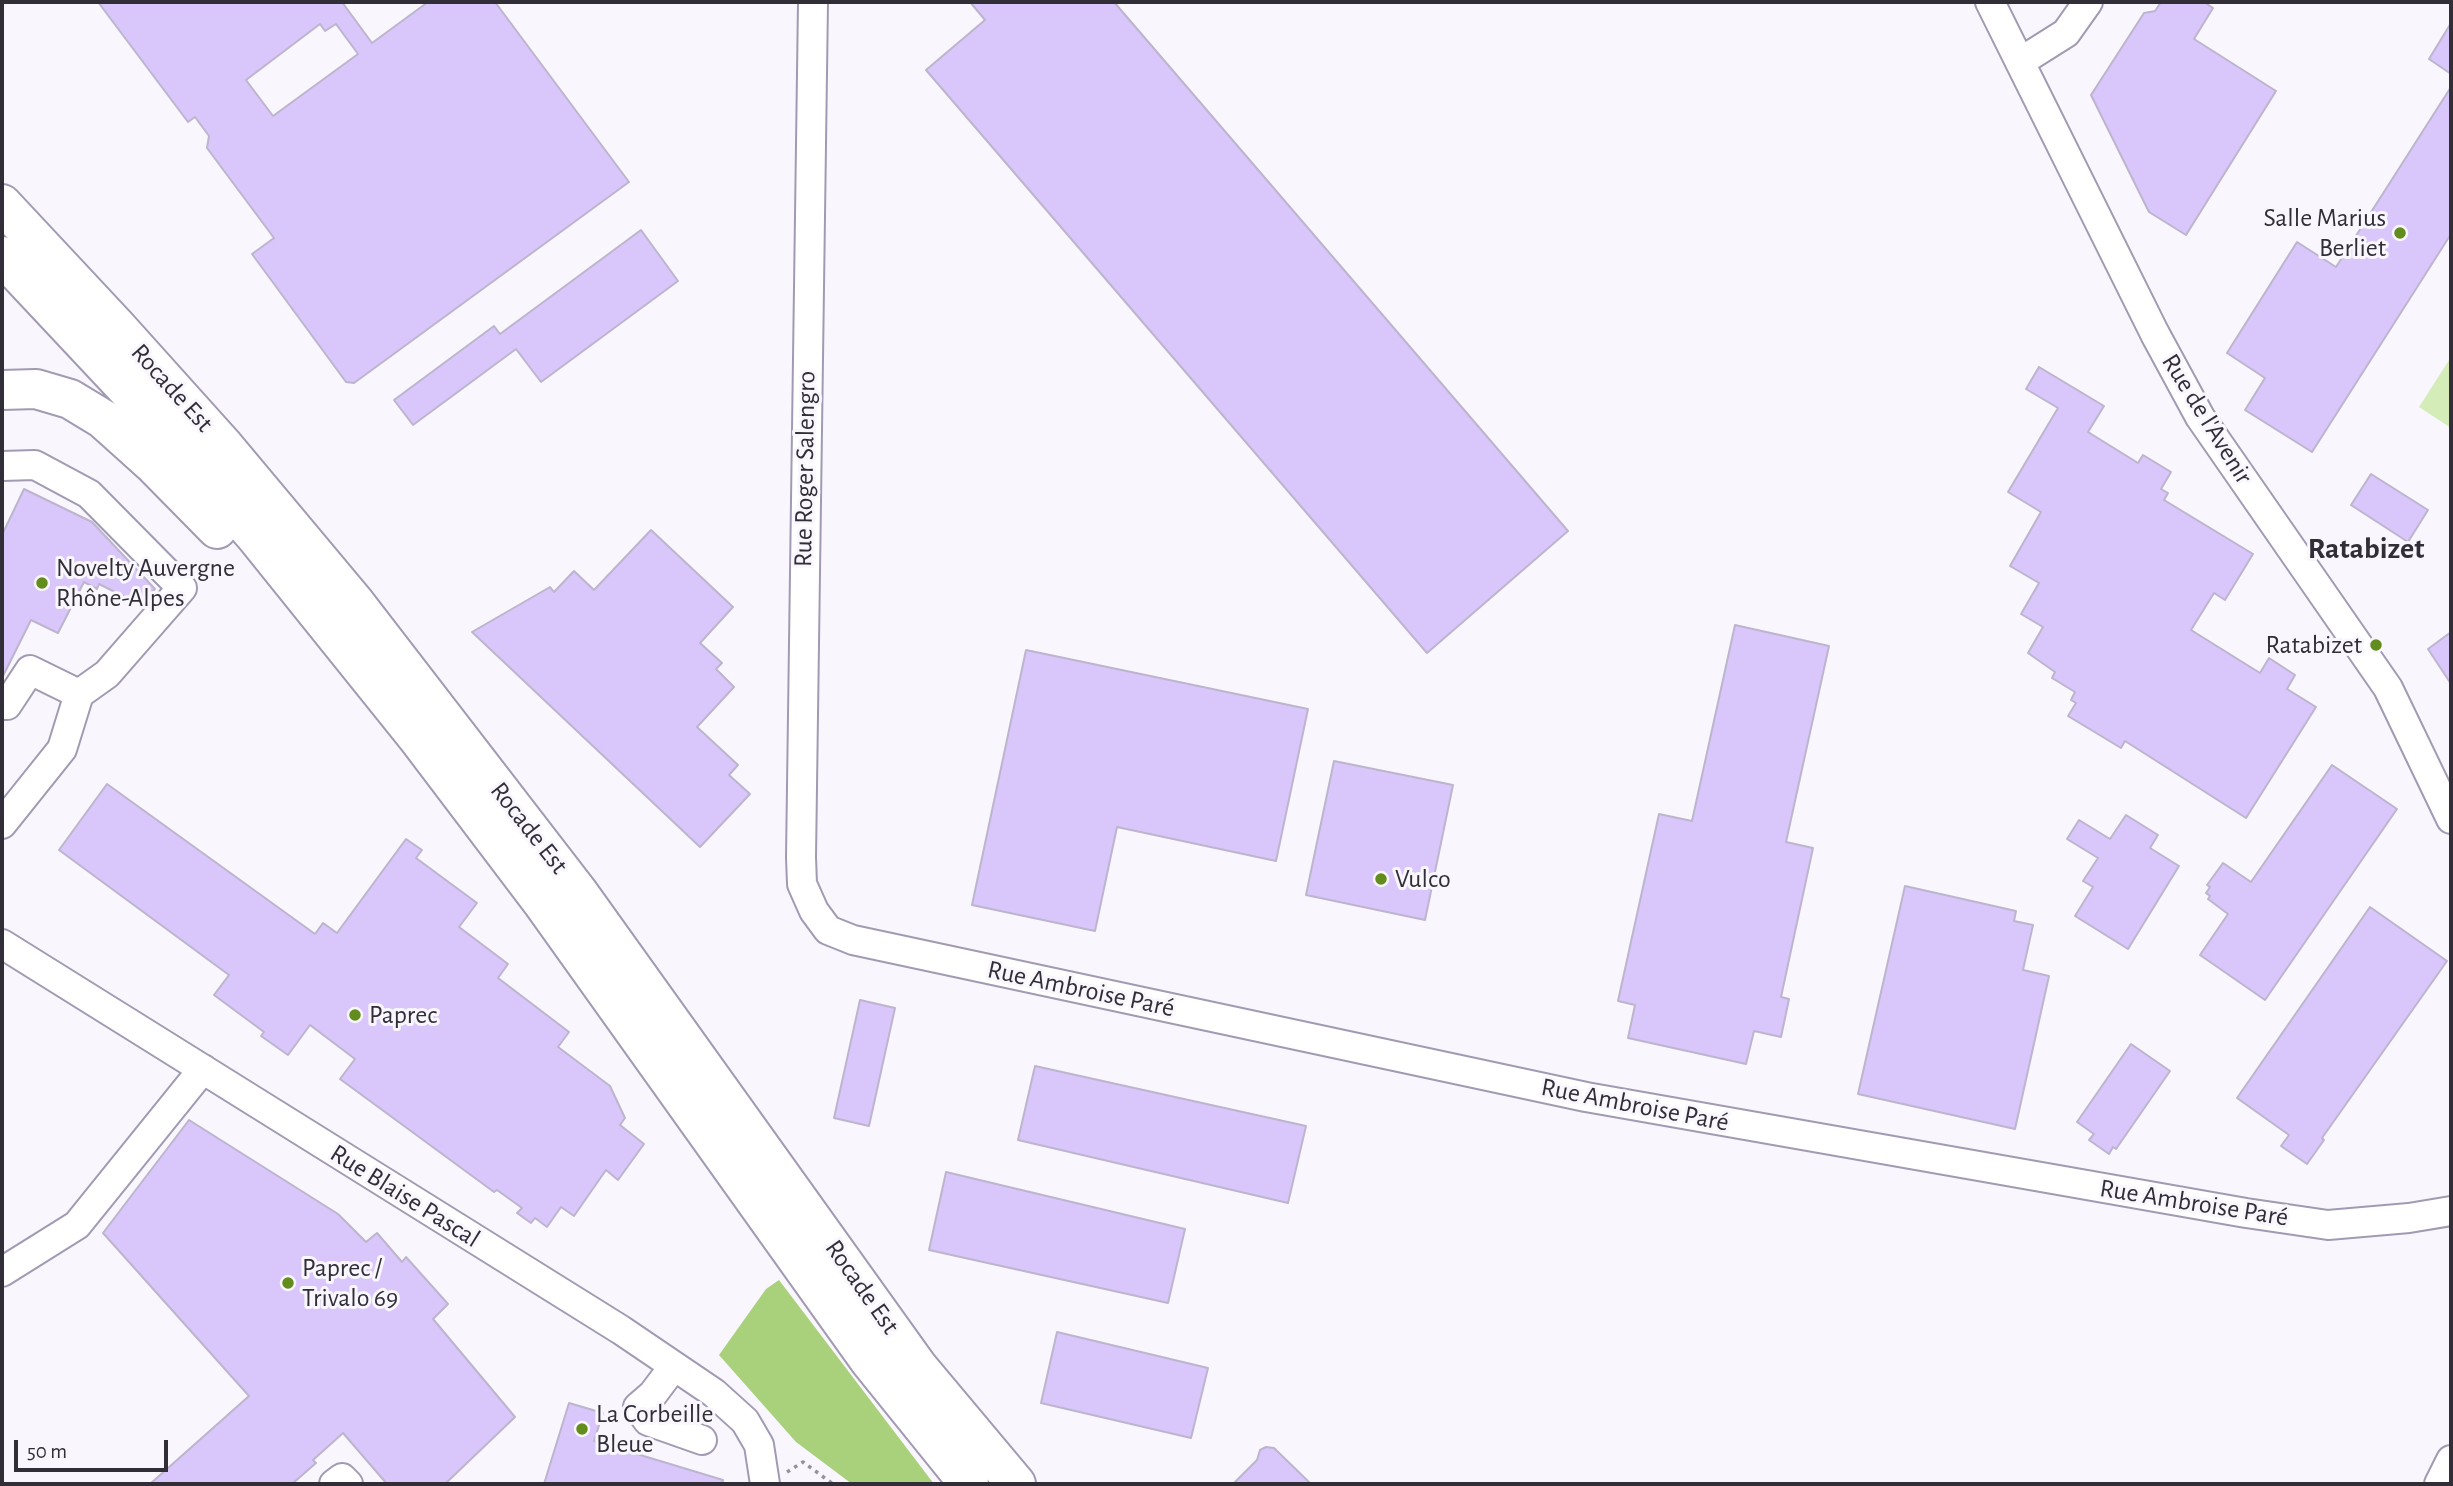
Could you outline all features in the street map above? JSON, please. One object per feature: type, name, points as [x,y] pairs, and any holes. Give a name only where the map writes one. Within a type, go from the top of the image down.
[{"type":"highway","points":[[2,174],[115,299],[117,327]]},
{"type":"highway","name":"Rocade Est","points":[[2,204],[223,445],[365,615],[578,892],[918,1367],[1016,1484]]},
{"type":"highway","name":"Rocade Est","points":[[2,256],[126,388],[248,528],[417,737],[541,902],[869,1360],[969,1484]]},
{"type":"highway","points":[[2,390],[36,389],[70,399],[103,419],[152,463],[234,547],[384,725],[417,737]]},
{"type":"street","name":"Rue Roger Salengro","points":[[813,2],[801,857],[802,884],[814,911],[828,930]]},
{"type":"street","name":"Rue de l'Avenir","points":[[1990,2],[2155,334],[2200,417],[2388,688],[2451,819]]},
{"type":"street","points":[[2020,62],[2066,33],[2088,2]]},
{"type":"street","points":[[2,466],[35,466],[89,494],[182,588],[107,674],[79,695],[62,749],[4,816]]},
{"type":"street","points":[[2,705],[7,705],[30,670],[79,695]]},
{"type":"street","name":"Rue Ambroise Paré","points":[[828,930],[853,940],[1586,1097],[2192,1204],[2328,1225],[2409,1218],[2451,1211]]},
{"type":"street","name":"Rue Blaise Pascal","points":[[2,944],[621,1330],[714,1393],[745,1421],[775,1479]]},
{"type":"street","points":[[2,1272],[77,1225],[203,1069]]},
{"type":"street","points":[[674,1366],[653,1394],[638,1407],[648,1421],[702,1440]]},
{"type":"street","points":[[2439,1484],[2451,1460]]},
{"type":"street","points":[[334,1484],[342,1478],[348,1484]]},
{"type":"path","points":[[775,1479],[803,1462],[833,1484]]},
{"type":"green space","points":[[2451,357],[2451,428],[2419,407]]},
{"type":"green space","points":[[779,1280],[934,1484],[852,1484],[796,1442],[719,1355],[766,1289]]},
{"type":"building","points":[[98,2],[342,2],[372,43],[428,2],[495,2],[629,182],[354,383],[346,382],[252,254],[274,238],[207,148],[209,136],[195,117],[188,122]],"holes":[[[320,24],[325,31],[336,24],[358,54],[273,116],[246,80]]]},
{"type":"building","points":[[970,2],[1114,2],[1568,531],[1427,653],[926,70],[985,20]]},
{"type":"building","points":[[2161,2],[2204,2],[2213,8],[2194,39],[2276,91],[2186,235],[2149,212],[2091,95],[2144,13],[2155,11]]},
{"type":"building","points":[[2451,23],[2451,74],[2429,59]]},
{"type":"building","points":[[2451,87],[2451,234],[2312,452],[2245,410],[2265,378],[2227,353],[2297,242],[2336,267]]},
{"type":"building","points":[[641,230],[678,281],[541,382],[516,349],[413,425],[394,400],[494,326],[500,334]]},
{"type":"building","points":[[2039,367],[2104,406],[2088,432],[2138,463],[2143,455],[2171,472],[2161,489],[2168,493],[2164,500],[2253,554],[2225,600],[2214,593],[2191,630],[2260,673],[2269,658],[2295,675],[2287,689],[2316,707],[2246,818],[2125,741],[2121,748],[2068,716],[2076,703],[2071,700],[2075,692],[2052,678],[2055,672],[2028,653],[2043,627],[2021,614],[2039,583],[2010,566],[2041,512],[2008,492],[2058,408],[2026,389]]},
{"type":"building","points":[[2371,474],[2428,510],[2408,542],[2351,505]]},
{"type":"building","name":"Novelty Auvergne Rhône-Alpes","points":[[24,489],[92,522],[155,589],[139,604],[99,584],[97,589],[84,582],[58,633],[31,620],[2,678],[2,535]]},
{"type":"building","points":[[651,530],[733,607],[700,643],[722,663],[716,669],[734,687],[697,727],[738,765],[729,775],[750,794],[700,847],[472,632],[550,587],[554,592],[574,571],[594,590]]},
{"type":"building","points":[[1735,625],[1829,646],[1786,842],[1813,848],[1781,997],[1789,999],[1781,1037],[1754,1031],[1746,1064],[1628,1038],[1635,1005],[1618,1001],[1659,814],[1692,821]]},
{"type":"building","points":[[2451,632],[2451,684],[2428,649]]},
{"type":"building","points":[[1026,650],[1308,709],[1276,861],[1117,827],[1095,931],[972,905]]},
{"type":"building","points":[[1334,761],[1453,785],[1425,920],[1306,895]]},
{"type":"building","points":[[2332,765],[2397,809],[2265,1000],[2200,955],[2228,914],[2208,899],[2210,896],[2206,893],[2210,887],[2207,885],[2223,863],[2251,882]]},
{"type":"building","points":[[107,784],[315,934],[323,923],[337,933],[406,839],[422,850],[416,858],[477,903],[459,927],[508,964],[498,978],[569,1032],[558,1047],[610,1086],[625,1118],[620,1125],[644,1144],[618,1180],[606,1170],[574,1216],[561,1207],[547,1227],[535,1218],[531,1223],[517,1213],[522,1208],[497,1190],[494,1192],[340,1079],[355,1059],[310,1025],[288,1055],[261,1036],[264,1032],[214,995],[229,975],[59,850]]},
{"type":"building","points":[[2126,815],[2158,835],[2150,848],[2179,866],[2128,949],[2075,916],[2093,887],[2083,881],[2098,858],[2067,839],[2079,820],[2110,839]]},
{"type":"building","points":[[1905,886],[2016,911],[2014,921],[2033,925],[2023,970],[2049,976],[2015,1129],[1858,1094]]},
{"type":"building","points":[[2370,907],[2447,961],[2322,1138],[2324,1140],[2307,1164],[2281,1146],[2289,1135],[2237,1098]]},
{"type":"building","points":[[860,1000],[895,1008],[869,1126],[834,1118]]},
{"type":"building","points":[[2131,1044],[2170,1071],[2116,1149],[2113,1147],[2109,1154],[2089,1140],[2094,1134],[2077,1122]]},
{"type":"building","points":[[1035,1066],[1306,1126],[1288,1203],[1018,1140]]},
{"type":"building","name":"Paprec / Trivalo 69","points":[[189,1120],[338,1214],[366,1242],[377,1233],[402,1262],[406,1257],[448,1304],[433,1319],[515,1417],[445,1484],[387,1484],[343,1433],[313,1460],[316,1463],[292,1484],[150,1484],[249,1396],[103,1233]]},
{"type":"building","points":[[946,1172],[1185,1229],[1168,1303],[929,1250]]},
{"type":"building","points":[[1057,1332],[1208,1368],[1191,1438],[1041,1403]]},
{"type":"building","points":[[569,1403],[603,1413],[594,1441],[723,1480],[722,1484],[544,1484]]},
{"type":"building","points":[[1266,1447],[1274,1448],[1311,1484],[1233,1484],[1257,1460],[1260,1450]]},
{"type":"place","name":"Salle Marius Berliet","points":[[2400,233]]},
{"type":"place","name":"Novelty Auvergne Rhône-Alpes","points":[[42,583]]},
{"type":"place","name":"Ratabizet","points":[[2376,645]]},
{"type":"place","name":"Vulco","points":[[1381,879]]},
{"type":"place","name":"Paprec","points":[[355,1015]]},
{"type":"place","name":"Paprec / Trivalo 69","points":[[288,1283]]},
{"type":"place","name":"La Corbeille Bleue","points":[[582,1429]]},
{"type":"district","name":"Ratabizet","points":[[2366,549]]}]
